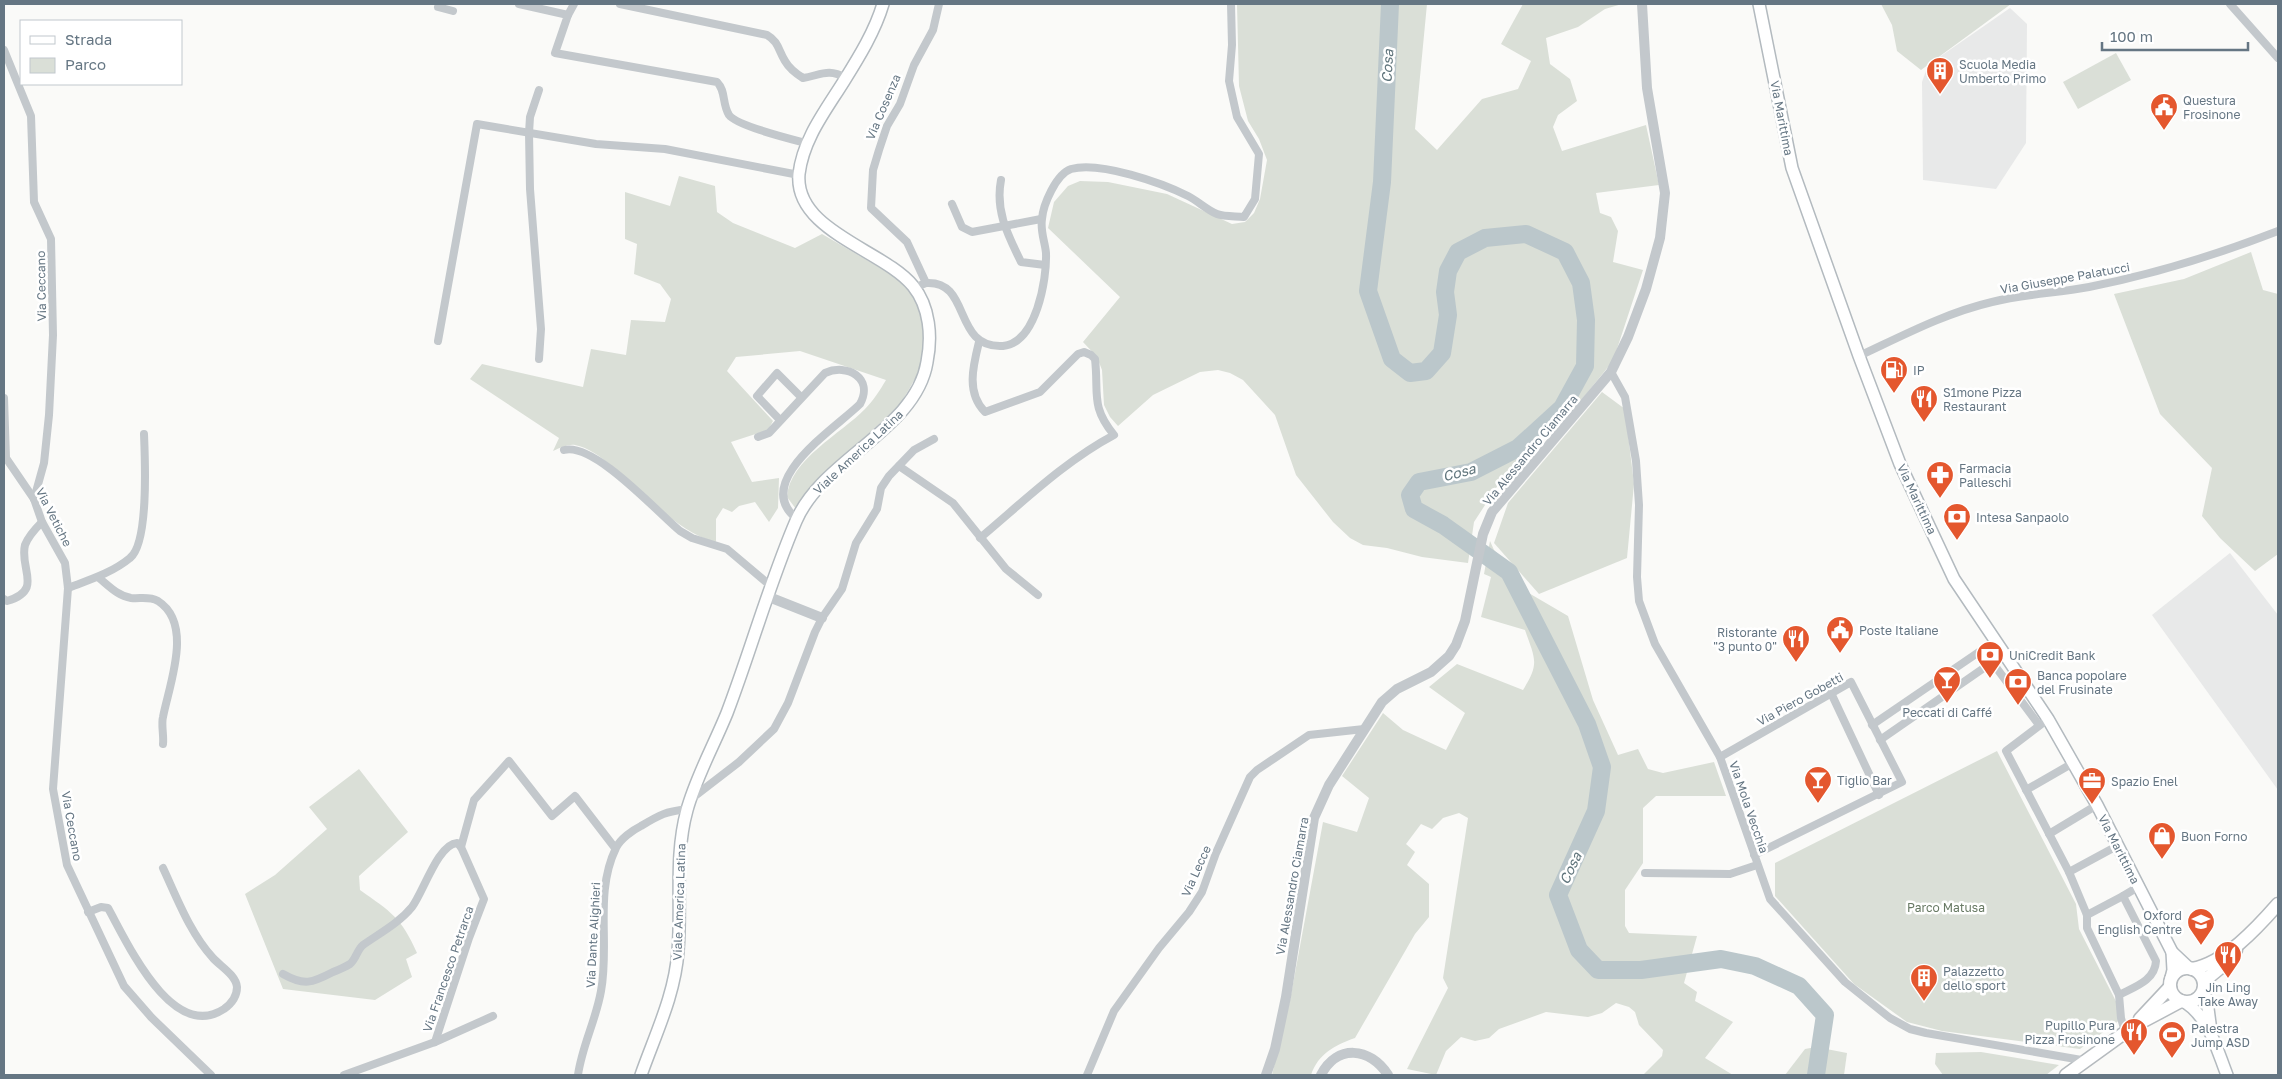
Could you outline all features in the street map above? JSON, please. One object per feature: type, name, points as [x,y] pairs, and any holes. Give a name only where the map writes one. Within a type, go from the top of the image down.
[{"type":"main road","name":"Viale America Latina","points":[[641,1075],[675,977],[678,950],[678,875],[682,837],[689,804],[726,714],[797,519],[819,486],[898,416],[917,391],[927,366],[930,337],[922,301],[914,288],[904,276],[838,235],[813,214],[804,200],[799,175],[806,143],[864,48],[883,4]]},
{"type":"main road","name":"Via Marittima","points":[[1759,4],[1792,168],[1900,464],[1954,579],[2004,654],[2044,722],[2073,763],[2097,805],[2172,952],[2191,968]]},
{"type":"main road","points":[[2129,1029],[2184,1002],[2197,1000],[2204,986],[2230,958],[2241,942],[2278,904]]},
{"type":"main road","points":[[2066,1075],[2129,1029],[2170,985],[2179,970],[2203,967],[2241,942]]},
{"type":"main road","name":"Via Marittima","points":[[2170,985],[2173,970],[2172,952]]},
{"type":"main road","points":[[2191,968],[2200,973],[2208,1001],[2212,1035]]},
{"type":"main road","points":[[2170,985],[2174,996],[2196,1009],[2212,1035],[2227,1075]]},
{"type":"street","points":[[439,4],[438,7],[453,11]]},
{"type":"street","points":[[519,4],[568,15]]},
{"type":"street","points":[[574,4],[568,15],[555,53],[717,82],[722,87],[727,112],[732,119],[770,133],[806,143]]},
{"type":"street","points":[[620,4],[767,35],[775,39],[784,59],[792,70],[803,78],[827,72],[836,72],[846,78]]},
{"type":"street","name":"Via Cosenza","points":[[926,283],[907,242],[870,208],[871,186],[873,170],[887,126],[900,104],[914,65],[933,30],[939,4]]},
{"type":"street","points":[[979,342],[1003,346],[1011,344],[1025,335],[1035,313],[1045,265],[1046,254],[1042,219],[1058,177],[1070,169],[1085,168],[1117,171],[1158,183],[1189,196],[1219,215],[1244,217],[1255,199],[1259,154],[1238,116],[1229,81],[1232,45],[1231,4]]},
{"type":"street","name":"Via Alessandro Ciamarra","points":[[1266,1075],[1275,1049],[1286,997],[1314,818],[1329,785],[1376,710],[1390,694],[1431,672],[1449,656],[1461,633],[1483,534],[1492,512],[1612,372],[1628,337],[1646,289],[1660,238],[1665,193],[1647,88],[1642,4]]},
{"type":"street","points":[[2230,4],[2278,58]]},
{"type":"street","name":"Via Ceccano","points":[[4,50],[31,116],[34,202],[51,239],[53,335],[49,415],[44,463],[34,499]]},
{"type":"street","points":[[539,90],[530,117],[528,133],[530,189],[541,329],[539,359]]},
{"type":"street","points":[[438,341],[477,124],[596,144],[665,149],[799,175]]},
{"type":"street","points":[[1001,180],[998,196],[1004,226],[1021,262],[1045,265]]},
{"type":"street","points":[[952,204],[958,221],[967,230],[978,232],[1042,219]]},
{"type":"street","name":"Via Giuseppe Palatucci","points":[[1859,356],[1956,312],[1993,301],[2088,288],[2151,274],[2223,253],[2278,231]]},
{"type":"street","points":[[914,288],[926,283],[940,284],[952,292],[968,326],[979,342],[972,381],[976,402],[985,412],[1040,392],[1078,354],[1084,352],[1091,354],[1095,359],[1098,409],[1104,422],[1114,435],[1095,445],[1072,462],[980,538]]},
{"type":"street","points":[[758,437],[769,433],[825,373],[834,369],[856,375],[863,382],[865,389],[860,404],[794,465],[786,478],[782,492],[784,506],[797,519]]},
{"type":"street","name":"Via Mola Vecchia","points":[[1612,372],[1625,398],[1636,461],[1639,505],[1637,590],[1640,602],[1655,644],[1720,757],[1770,899],[1845,982],[1890,1018],[1910,1029],[2087,1061]]},
{"type":"street","points":[[780,420],[757,396],[777,373],[801,397]]},
{"type":"street","name":"Via Vetiche","points":[[4,398],[6,458],[34,499],[42,522],[65,563]]},
{"type":"street","points":[[68,588],[99,578],[131,558],[137,549],[144,506],[144,434]]},
{"type":"street","points":[[689,804],[739,762],[774,729],[788,704],[822,618],[842,589],[856,543],[877,508],[881,488],[914,450],[934,439]]},
{"type":"street","points":[[564,450],[572,448],[603,462],[680,531],[692,538],[727,548],[770,592],[822,618]]},
{"type":"street","points":[[899,466],[953,503],[1006,569],[1038,595]]},
{"type":"street","points":[[4,599],[7,601],[18,598],[28,587],[29,575],[24,563],[25,544],[42,522]]},
{"type":"street","name":"Via Ceccano","points":[[65,563],[68,588],[53,789],[67,866],[124,986],[151,1017],[212,1075]]},
{"type":"street","points":[[99,578],[124,596],[156,600],[165,606],[171,616],[177,646],[172,681],[162,720],[164,728],[163,744]]},
{"type":"street","points":[[1754,855],[1902,782],[1872,725],[1995,641]]},
{"type":"street","points":[[1880,740],[2004,654]]},
{"type":"street","points":[[1992,662],[2044,722],[2006,750],[2068,872],[2087,915],[2087,928],[2119,995],[2121,1018],[2129,1029]]},
{"type":"street","name":"Via Piero Gobetti","points":[[1720,757],[1851,682],[1872,725]]},
{"type":"street","points":[[1831,693],[1879,794]]},
{"type":"street","name":"Via Lecce","points":[[1087,1075],[1114,1011],[1202,892],[1216,853],[1250,777],[1257,770],[1309,735],[1364,729]]},
{"type":"street","points":[[283,974],[296,982],[314,982],[351,963],[361,947],[403,917],[420,895],[433,867],[446,848],[452,843],[457,843],[461,847],[474,800],[509,761],[552,816],[575,796],[615,848]]},
{"type":"street","points":[[2026,790],[2073,763]]},
{"type":"street","name":"Via Dante Alighieri","points":[[578,1075],[580,1061],[593,1026],[602,990],[604,962],[602,918],[606,880],[615,848],[632,831],[665,812],[689,804]]},
{"type":"street","points":[[2049,834],[2097,805]]},
{"type":"street","points":[[2068,872],[2117,846]]},
{"type":"street","name":"Via Francesco Petrarca","points":[[344,1075],[435,1042],[484,898],[461,847]]},
{"type":"street","points":[[1646,873],[1730,874],[1758,865]]},
{"type":"street","points":[[88,912],[101,907],[108,908],[137,962],[148,978],[172,1002],[197,1016],[208,1016],[218,1012],[228,1006],[234,998],[237,986],[233,977],[212,958],[195,933],[163,868]]},
{"type":"street","points":[[2087,915],[2138,887]]},
{"type":"street","points":[[2119,995],[2150,978],[2156,970],[2156,961],[2122,896]]},
{"type":"street","points":[[435,1042],[493,1016]]},
{"type":"street","points":[[1321,1075],[1326,1065],[1339,1055],[1355,1052],[1373,1058],[1388,1075]]},
{"type":"shaded area","points":[[2010,8],[2027,24],[2026,143],[1996,189],[1923,180],[1922,82],[1928,65]]},
{"type":"shaded area","points":[[2230,553],[2278,615],[2278,790],[2152,615]]},
{"type":"green space","points":[[1237,4],[1427,4],[1415,129],[1437,150],[1482,99],[1518,89],[1531,61],[1501,44],[1523,4],[1622,4],[1605,9],[1578,27],[1546,38],[1550,64],[1570,79],[1577,101],[1558,115],[1553,127],[1562,151],[1646,125],[1659,185],[1596,193],[1600,213],[1611,217],[1618,231],[1613,262],[1643,270],[1613,361],[1574,409],[1498,485],[1474,522],[1468,563],[1422,557],[1387,548],[1363,545],[1350,538],[1333,522],[1296,475],[1275,415],[1243,380],[1230,373],[1218,370],[1200,372],[1153,395],[1118,426],[1110,417],[1104,405],[1102,370],[1097,357],[1083,342],[1120,297],[1048,228],[1054,202],[1068,186],[1080,181],[1108,182],[1167,194],[1232,224],[1245,222],[1254,213],[1260,199],[1267,160],[1259,139],[1248,121],[1239,86]]},
{"type":"green space","points":[[1881,4],[2011,4],[1921,70],[1897,51],[1892,25]]},
{"type":"green space","points":[[2116,53],[2131,80],[2078,109],[2063,82]]},
{"type":"green space","points":[[679,176],[715,186],[717,212],[733,223],[795,248],[822,234],[901,280],[914,297],[925,328],[923,357],[916,377],[900,405],[817,480],[796,509],[787,497],[790,484],[797,471],[818,448],[865,409],[886,380],[800,351],[736,357],[727,371],[773,421],[768,430],[731,442],[752,482],[779,478],[778,508],[769,522],[755,502],[739,506],[732,512],[723,508],[716,519],[716,542],[701,537],[674,520],[612,466],[590,450],[572,445],[553,451],[559,438],[470,379],[482,364],[583,387],[591,349],[626,355],[631,320],[665,322],[671,299],[660,284],[634,274],[637,244],[625,239],[625,192],[670,206]]},
{"type":"green space","points":[[2251,252],[2263,290],[2278,294],[2278,554],[2255,571],[2220,538],[2202,516],[2212,468],[2160,414],[2114,294],[2184,279]]},
{"type":"green space","points":[[1602,392],[1625,409],[1634,484],[1627,558],[1539,594],[1494,543],[1508,503]]},
{"type":"green space","points":[[1490,541],[1494,550],[1514,572],[1527,592],[1568,616],[1593,700],[1618,755],[1638,749],[1648,769],[1663,773],[1714,762],[1726,796],[1656,796],[1643,808],[1643,863],[1625,890],[1625,926],[1629,933],[1697,936],[1684,983],[1697,992],[1695,1001],[1733,1022],[1705,1058],[1733,1075],[1643,1075],[1662,1056],[1663,1050],[1639,1025],[1635,1012],[1629,1007],[1616,1003],[1602,1013],[1588,1017],[1546,1012],[1499,1029],[1489,1038],[1475,1041],[1461,1037],[1446,1051],[1436,1075],[1407,1069],[1448,988],[1443,978],[1468,818],[1459,813],[1443,818],[1432,829],[1421,824],[1406,844],[1415,852],[1407,865],[1429,884],[1429,917],[1415,934],[1355,1038],[1328,1051],[1318,1061],[1311,1075],[1272,1075],[1290,1000],[1323,822],[1357,832],[1369,798],[1342,776],[1383,713],[1403,730],[1446,750],[1465,713],[1429,687],[1457,664],[1523,690],[1532,673],[1534,661],[1525,630],[1481,617],[1491,577],[1484,574]]},
{"type":"green space","name":"Parco Matusa","points":[[1997,751],[2076,904],[2079,929],[2124,1017],[2080,1049],[1942,1031],[1907,1022],[1854,984],[1775,896],[1775,863]]},
{"type":"green space","points":[[359,769],[408,832],[359,876],[360,890],[394,916],[406,931],[417,953],[406,959],[412,977],[375,1000],[283,989],[245,894],[275,875],[327,829],[309,807]]},
{"type":"green space","points":[[1816,1047],[1847,1053],[1844,1075],[1785,1075],[1805,1049]]},
{"type":"green space","points":[[1981,1052],[2059,1065],[2046,1075],[1943,1075],[1935,1064],[1936,1053]]},
{"type":"waterway","name":"Cosa","points":[[1390,4],[1382,182],[1368,291],[1392,359],[1410,373],[1426,371],[1442,353],[1448,315],[1445,292],[1448,271],[1458,252],[1485,238],[1526,234],[1565,252],[1581,283],[1586,320],[1585,366],[1562,408],[1518,448],[1471,472],[1419,482],[1410,495],[1414,509],[1443,525],[1509,572],[1587,724],[1602,767],[1596,811],[1558,895],[1579,950],[1598,970],[1641,970],[1721,959],[1755,966],[1799,986],[1825,1015],[1816,1075]]},
{"type":"place","name":"Scuola Media Umberto Primo","points":[[1940,95]]},
{"type":"place","name":"Questura Frosinone","points":[[2164,131]]},
{"type":"place","name":"IP","points":[[1894,394]]},
{"type":"place","name":"S1mone Pizza Restaurant","points":[[1924,423]]},
{"type":"place","name":"Farmacia Palleschi","points":[[1940,499]]},
{"type":"place","name":"Intesa Sanpaolo","points":[[1957,541]]},
{"type":"place","name":"Poste Italiane","points":[[1840,654]]},
{"type":"place","name":"Ristorante \"3 punto 0\"","points":[[1796,663]]},
{"type":"place","name":"UniCredit Bank","points":[[1990,679]]},
{"type":"place","name":"Peccati di Caffé","points":[[1947,704]]},
{"type":"place","name":"Banca popolare del Frusinate","points":[[2018,706]]},
{"type":"place","name":"Tiglio Bar","points":[[1818,804]]},
{"type":"place","name":"Spazio Enel","points":[[2092,805]]},
{"type":"place","name":"Buon Forno","points":[[2162,860]]},
{"type":"place","name":"Oxford English Centre","points":[[2201,946]]},
{"type":"place","name":"Jin Ling Take Away","points":[[2228,979]]},
{"type":"place","name":"Palazzetto dello sport","points":[[1924,1002]]},
{"type":"place","name":"Pupillo Pura Pizza Frosinone","points":[[2134,1056]]},
{"type":"place","name":"Palestra Jump ASD","points":[[2172,1059]]}]
